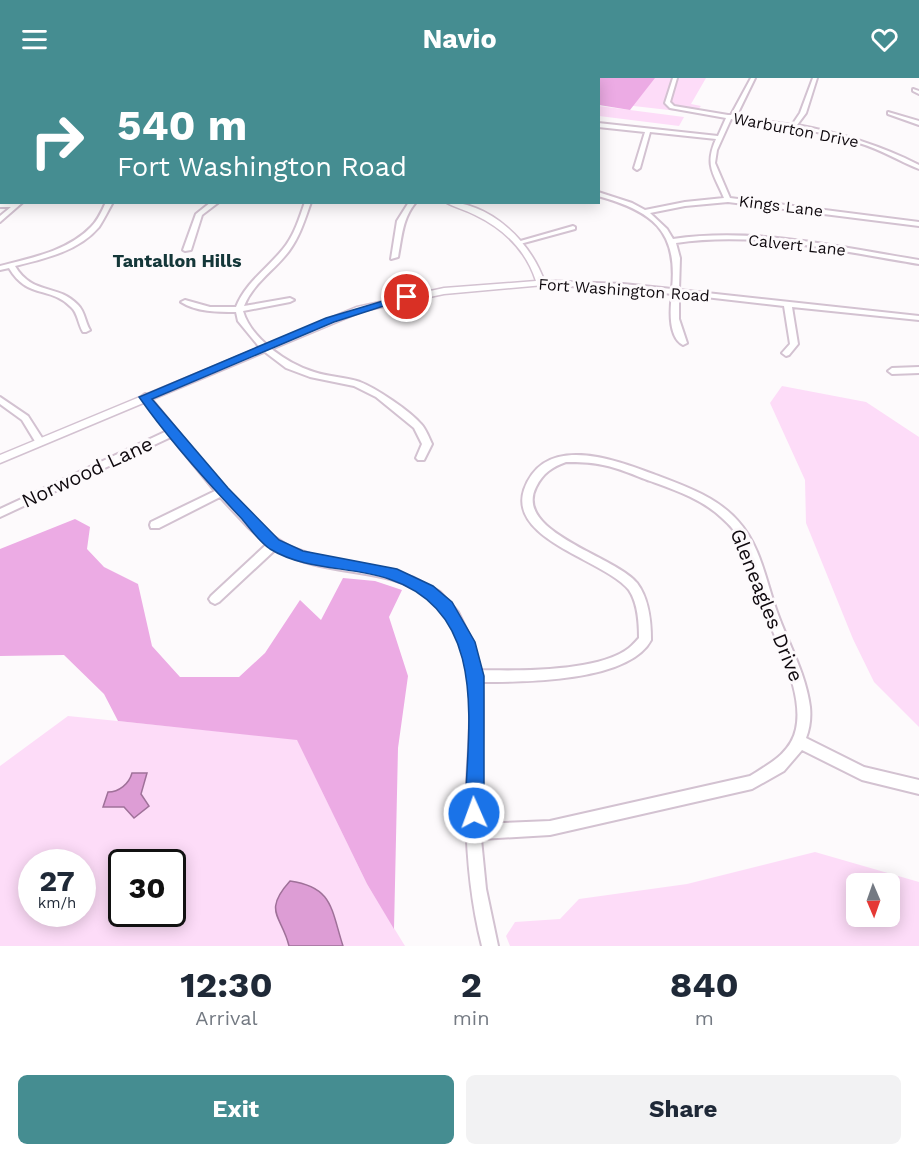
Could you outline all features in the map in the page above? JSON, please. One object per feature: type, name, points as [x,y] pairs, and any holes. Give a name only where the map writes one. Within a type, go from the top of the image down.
[{"type":"main road","points":[[453,204],[494,221],[520,242],[535,266],[541,283]]},
{"type":"main road","name":"Fort Washington Road","points":[[0,459],[345,314],[394,300],[473,287],[541,283]]},
{"type":"street","name":"Warburton Drive","points":[[675,78],[667,102],[669,106],[793,127],[865,143],[919,167]]},
{"type":"street","points":[[728,200],[712,163],[713,153],[753,78]]},
{"type":"street","points":[[793,127],[803,113],[815,78]]},
{"type":"street","points":[[890,113],[919,123]]},
{"type":"street","points":[[600,125],[721,138]]},
{"type":"street","points":[[637,168],[648,130]]},
{"type":"street","points":[[600,195],[644,212],[663,227],[674,241],[677,260],[675,329],[683,343]]},
{"type":"street","name":"Kings Lane","points":[[644,212],[685,204],[728,200],[919,224]]},
{"type":"street","points":[[0,205],[19,204]]},
{"type":"street","points":[[0,220],[19,204]]},
{"type":"street","points":[[0,268],[51,254],[79,240],[94,228],[109,204]]},
{"type":"street","points":[[187,250],[199,213],[213,204]]},
{"type":"street","points":[[307,204],[293,240],[278,260],[248,288],[239,309],[245,326],[264,347],[298,370],[357,384],[391,403],[418,426],[424,435],[426,447],[421,458]]},
{"type":"street","points":[[394,257],[399,223],[405,209],[411,204]]},
{"type":"street","points":[[520,242],[573,228]]},
{"type":"street","name":"Calvert Lane","points":[[674,241],[710,238],[762,240],[919,262]]},
{"type":"street","points":[[11,265],[21,283],[69,301],[81,314],[83,327],[86,330]]},
{"type":"street","name":"Fort Washington Road","points":[[541,283],[595,284],[919,318]]},
{"type":"street","points":[[185,302],[209,309],[239,309],[290,300]]},
{"type":"street","points":[[786,353],[794,344],[787,303]]},
{"type":"street","points":[[892,370],[919,370]]},
{"type":"street","points":[[145,397],[223,491],[274,544],[300,556],[392,573],[428,591],[447,606],[455,617],[467,642],[476,676],[473,794],[478,894],[490,946]]},
{"type":"street","points":[[0,400],[25,418],[39,441]]},
{"type":"street","name":"Norwood Lane","points":[[0,513],[174,432]]},
{"type":"street","name":"Gleneagles Drive","points":[[476,676],[507,677],[574,671],[632,655],[645,640],[642,609],[629,583],[549,535],[532,516],[528,494],[540,473],[549,466],[568,459],[597,459],[699,497],[716,506],[737,525],[800,683],[804,713],[801,742]]},
{"type":"street","points":[[155,525],[223,491]]},
{"type":"street","points":[[215,599],[274,544]]},
{"type":"street","points":[[476,832],[559,826],[752,782],[779,768],[801,742],[862,773],[919,787]]},
{"type":"shaded area","points":[[600,78],[706,78],[691,104],[701,106],[695,113],[616,104],[600,83]]},
{"type":"shaded area","points":[[600,78],[655,78],[630,110],[600,105]]},
{"type":"shaded area","points":[[600,106],[684,117],[679,126],[600,116]]},
{"type":"shaded area","points":[[782,386],[866,402],[919,437],[919,727],[874,682],[853,639],[806,523],[805,480],[770,403]]},
{"type":"shaded area","points":[[75,519],[90,527],[87,549],[104,567],[138,584],[152,646],[180,677],[239,677],[265,653],[300,600],[321,620],[343,578],[375,581],[402,590],[389,617],[408,676],[398,748],[394,929],[367,884],[297,740],[118,721],[104,694],[64,655],[0,656],[0,549]]},
{"type":"shaded area","points":[[68,716],[297,739],[367,884],[405,946],[0,946],[0,766]]},
{"type":"shaded area","points":[[132,773],[147,773],[141,794],[149,806],[134,818],[124,807],[103,807],[108,792],[123,787],[129,781]]},
{"type":"shaded area","points":[[815,852],[888,873],[846,873],[846,927],[900,927],[900,877],[919,882],[919,946],[510,946],[506,936],[515,922],[560,919],[579,899],[687,884]]},
{"type":"shaded area","points":[[290,881],[315,888],[323,894],[332,911],[343,946],[289,946],[276,914],[276,907],[277,900]]},
{"type":"district","name":"Tantallon Hills","points":[[177,260]]},
{"type":"route","points":[[407,297],[360,309],[330,320],[145,397],[223,491],[274,544],[300,556],[392,573],[428,591],[447,606],[467,642],[476,676],[474,813]]}]
